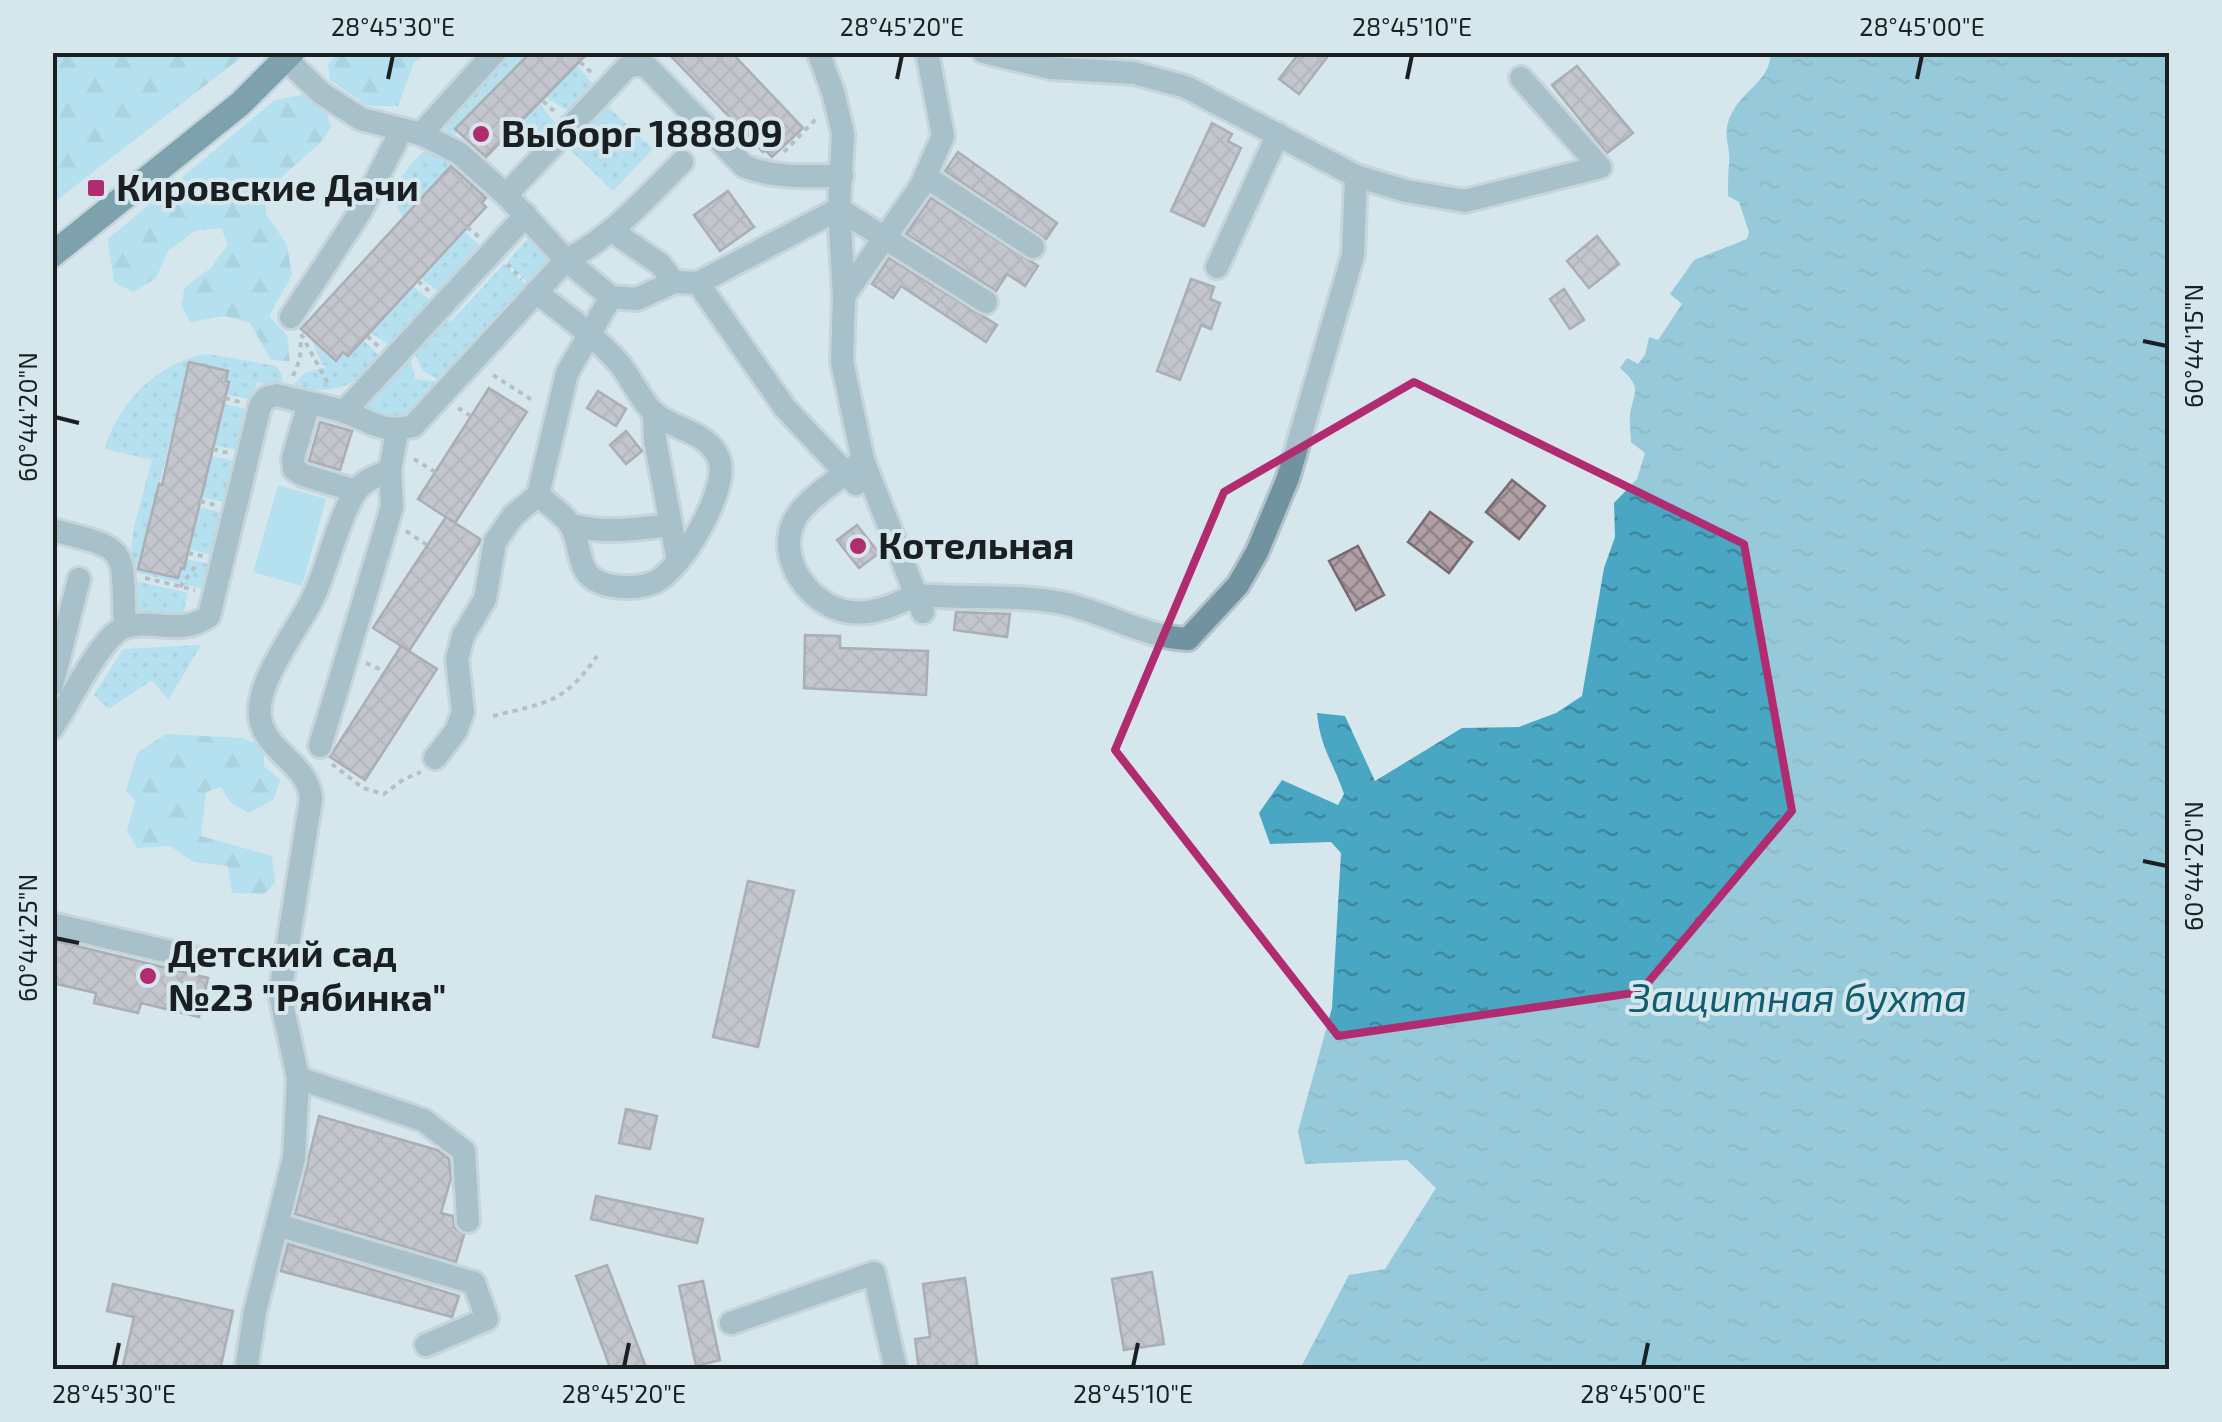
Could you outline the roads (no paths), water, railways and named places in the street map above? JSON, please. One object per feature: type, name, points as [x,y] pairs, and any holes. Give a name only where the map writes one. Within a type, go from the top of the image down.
[{"type":"main road","points":[[52,255],[240,104],[289,56]]},
{"type":"street","points":[[296,326],[360,212],[412,132],[495,52]]},
{"type":"street","points":[[818,52],[834,95],[842,134],[842,362],[855,467]]},
{"type":"street","points":[[844,296],[925,176],[942,136],[928,52]]},
{"type":"street","points":[[984,52],[1050,68],[1134,73],[1186,87],[1356,176],[1406,191],[1465,201],[1600,166],[1521,78]]},
{"type":"street","points":[[289,56],[322,92],[361,119],[412,132],[459,152],[506,195],[566,260],[611,297],[637,299],[686,282],[839,209]]},
{"type":"street","points":[[506,195],[626,68],[636,64],[647,67],[732,157],[760,172],[842,176]]},
{"type":"street","points":[[1218,266],[1278,134]]},
{"type":"street","points":[[67,627],[117,632],[189,627],[209,616],[260,406],[266,398],[278,396],[344,412],[380,428],[398,431],[413,426],[566,260],[592,248],[682,162]]},
{"type":"street","points":[[925,176],[1034,247]]},
{"type":"street","points":[[855,467],[805,504],[788,540],[790,560],[800,578],[833,608],[851,612],[920,604],[1063,604],[1169,638],[1188,639],[1238,585],[1257,552],[1288,478],[1353,254],[1356,176]]},
{"type":"street","points":[[839,209],[986,302]]},
{"type":"street","points":[[344,412],[526,216]]},
{"type":"street","points":[[612,231],[686,282],[785,408],[855,467],[882,511],[920,604]]},
{"type":"street","points":[[536,292],[619,362],[654,413],[678,561]]},
{"type":"street","points":[[435,758],[456,731],[463,712],[457,659],[463,636],[485,599],[494,542],[513,516],[538,495],[567,373],[611,297]]},
{"type":"street","points":[[309,403],[293,458],[294,469],[356,491]]},
{"type":"street","points":[[571,525],[586,572],[596,581],[639,586],[658,581],[678,561],[714,502],[722,479],[720,460],[712,445],[654,413]]},
{"type":"street","points":[[325,754],[392,507],[390,470],[398,431]]},
{"type":"street","points":[[246,1370],[255,1310],[294,1158],[298,1078],[280,994],[311,799],[310,785],[303,772],[269,741],[259,715],[270,670],[313,598],[356,491],[390,470]]},
{"type":"street","points":[[538,495],[571,525],[594,531],[621,532],[670,524]]},
{"type":"street","points":[[52,530],[106,543],[122,560],[117,632],[52,728]]},
{"type":"street","points":[[52,685],[78,579]]},
{"type":"street","points":[[52,924],[195,958]]},
{"type":"street","points":[[298,1078],[423,1120],[464,1151],[468,1221]]},
{"type":"street","points":[[278,1225],[474,1282],[487,1319],[426,1345]]},
{"type":"street","points":[[730,1323],[874,1273],[896,1370]]},
{"type":"water","name":"Защитная бухта","points":[[1771,53],[2169,53],[2169,1369],[1300,1369],[1349,1275],[1385,1269],[1436,1188],[1407,1160],[1305,1164],[1298,1131],[1332,1008],[1341,853],[1331,842],[1270,844],[1259,813],[1282,780],[1338,805],[1344,794],[1324,745],[1317,713],[1345,716],[1375,781],[1462,728],[1519,727],[1556,713],[1582,696],[1604,568],[1615,537],[1614,503],[1637,479],[1645,453],[1631,442],[1635,390],[1620,368],[1627,358],[1638,364],[1645,355],[1649,337],[1658,340],[1682,304],[1670,294],[1694,260],[1747,239],[1749,232],[1739,202],[1728,196],[1727,126],[1738,103],[1762,78]]},
{"type":"place","name":"Выборг 188809","points":[[481,134]]},
{"type":"place","name":"Кировские Дачи","points":[[96,188]]},
{"type":"place","name":"Котельная","points":[[858,546]]},
{"type":"place","name":"Детский сад №23 \"Рябинка\"","points":[[148,976]]}]
